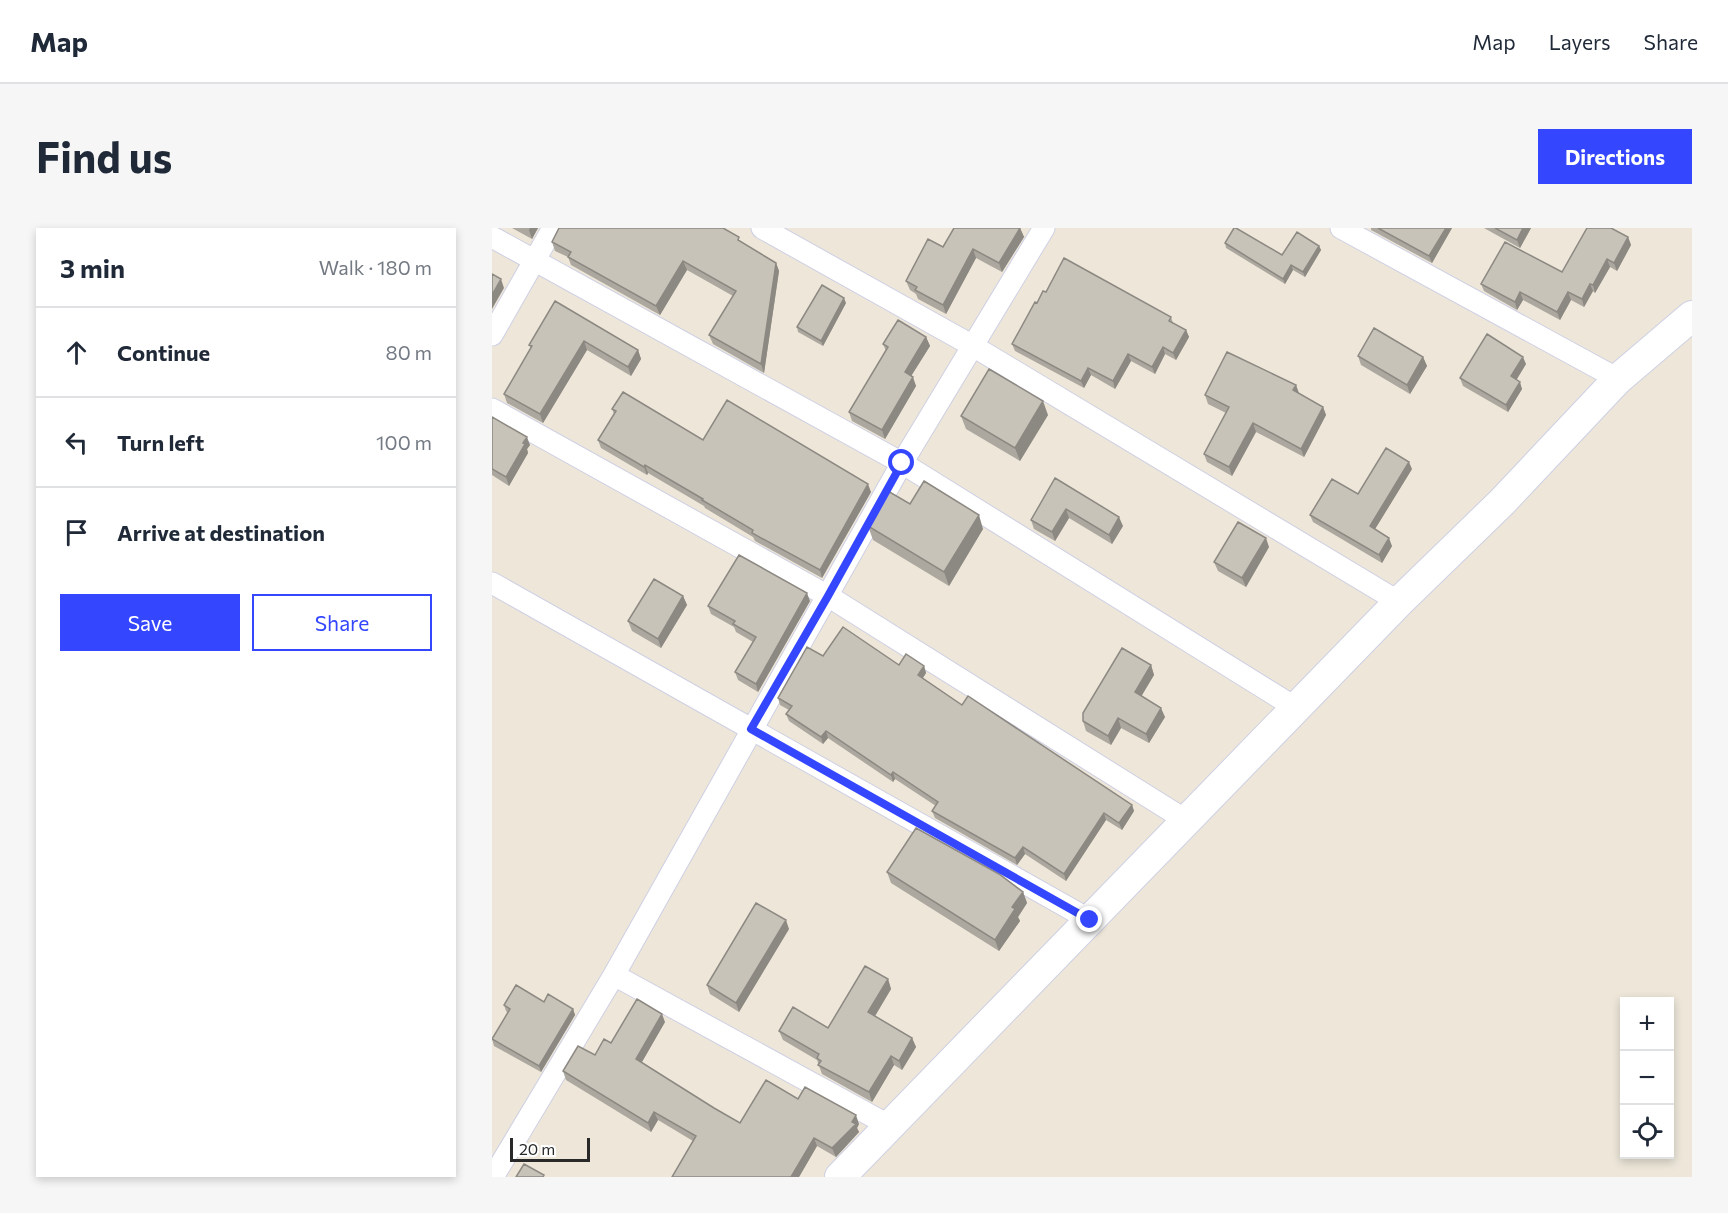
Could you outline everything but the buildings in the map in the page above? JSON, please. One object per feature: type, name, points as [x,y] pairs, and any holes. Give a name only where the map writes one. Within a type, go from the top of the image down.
[{"type":"street","points":[[492,335],[553,228]]},
{"type":"street","points":[[762,228],[973,346],[1399,602]]},
{"type":"street","points":[[493,1177],[614,975],[902,463],[1043,228]]},
{"type":"street","points":[[1341,228],[1618,379]]},
{"type":"street","points":[[492,237],[902,463],[1296,708]]},
{"type":"street","points":[[840,1177],[1399,602],[1502,502],[1618,379],[1692,316]]},
{"type":"street","points":[[492,410],[828,596],[1187,821]]},
{"type":"street","points":[[492,584],[1090,920]]},
{"type":"street","points":[[614,975],[890,1126]]},
{"type":"route","points":[[902,463],[751,729],[1090,920]]}]
